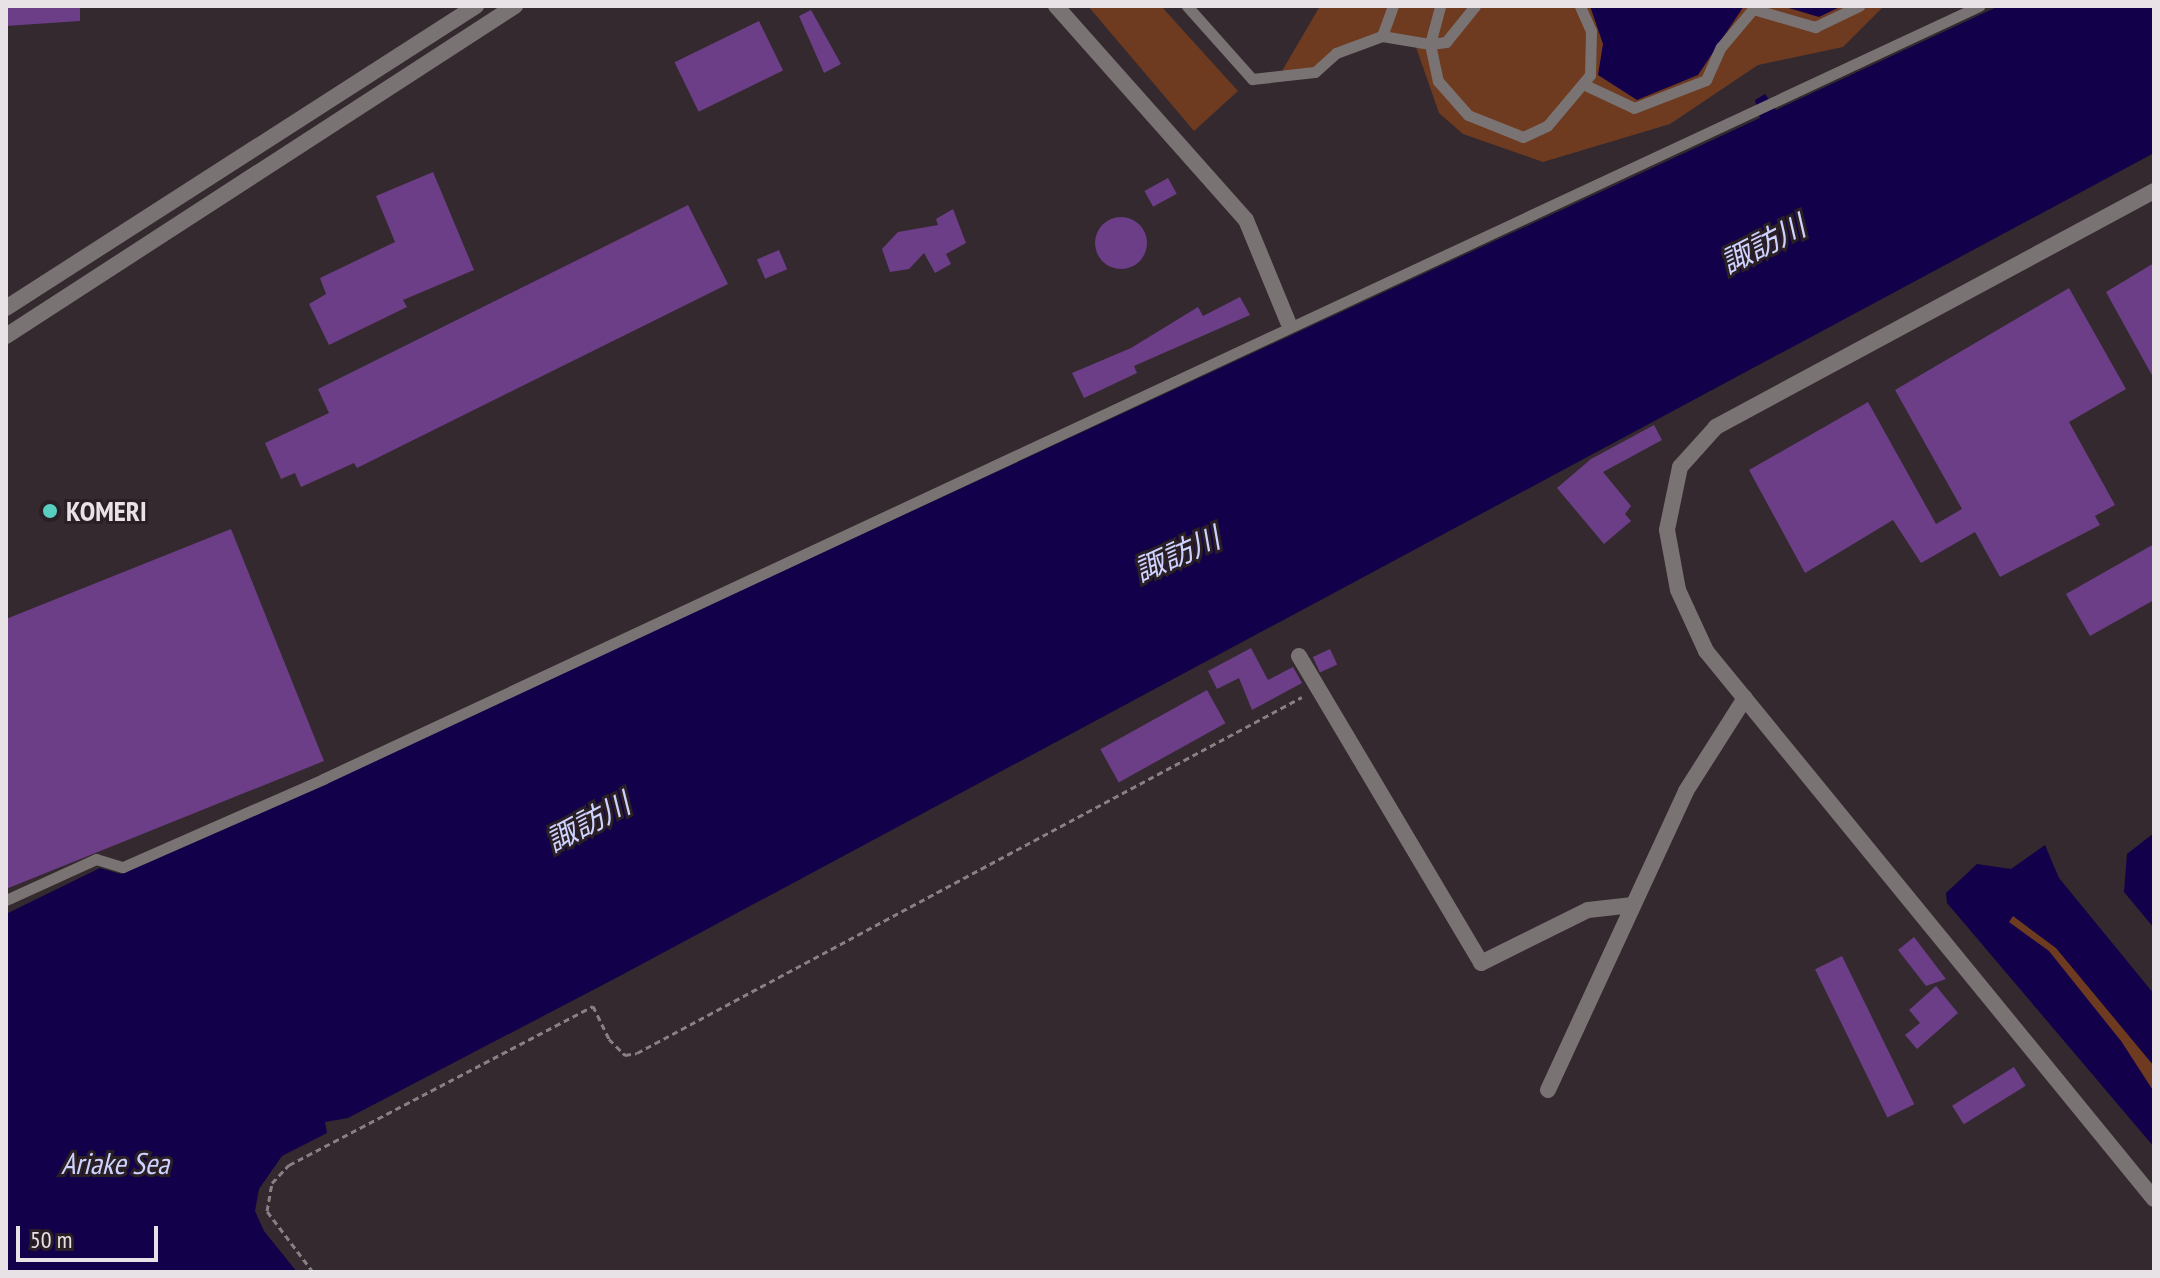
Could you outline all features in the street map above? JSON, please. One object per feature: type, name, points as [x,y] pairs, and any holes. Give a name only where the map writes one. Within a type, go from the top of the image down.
[{"type":"street","points":[[6,308],[476,6]]},
{"type":"street","points":[[6,336],[515,6]]},
{"type":"street","points":[[1056,6],[1246,220],[1288,322]]},
{"type":"street","points":[[2154,191],[1716,427],[1680,467],[1667,530],[1678,590],[1706,651],[2154,1199]]},
{"type":"street","points":[[1299,656],[1316,690],[1338,714],[1481,963],[1588,910],[1633,905]]},
{"type":"street","points":[[1548,1090],[1686,791],[1745,698]]},
{"type":"lane","points":[[1187,6],[1252,79],[1315,72],[1336,53],[1382,36],[1430,44],[1446,42],[1475,6]]},
{"type":"lane","points":[[1382,36],[1393,6]]},
{"type":"lane","points":[[1440,6],[1430,44],[1438,81],[1468,115],[1503,133],[1523,137],[1547,126],[1583,84],[1591,31],[1580,6]]},
{"type":"lane","points":[[1583,84],[1634,108],[1706,80],[1721,47],[1753,9],[1815,27],[1859,6]]},
{"type":"lane","points":[[6,900],[96,859],[123,867],[323,779],[1979,6]]},
{"type":"path","points":[[313,1272],[267,1211],[272,1183],[289,1165],[593,1006],[609,1039],[625,1055],[637,1053],[1316,690]]},
{"type":"shaded area","points":[[1088,6],[1161,6],[1238,91],[1194,131]]},
{"type":"shaded area","points":[[1320,6],[1884,6],[1843,47],[1758,65],[1670,124],[1543,162],[1463,134],[1439,113],[1416,47],[1382,36],[1336,53],[1315,72],[1282,71]]},
{"type":"shaded area","points":[[2012,915],[2056,948],[2154,1066],[2154,1092],[2121,1041],[2008,922]]},
{"type":"water","points":[[1590,6],[1744,6],[1698,75],[1637,100],[1598,75],[1603,44]]},
{"type":"water","points":[[1782,6],[1842,6],[1819,17]]},
{"type":"water","points":[[1999,6],[2154,6],[2154,153],[616,978],[348,1118],[325,1122],[327,1133],[282,1156],[259,1189],[255,1211],[264,1231],[297,1272],[6,1272],[6,914],[100,868],[121,874],[252,817],[1760,118],[1755,100],[1765,94],[1776,110]]},
{"type":"water","points":[[2154,833],[2154,928],[2124,892],[2127,854]]},
{"type":"water","points":[[2045,845],[2059,878],[2154,994],[2154,1066],[2056,948],[2013,916],[2009,922],[2049,951],[2121,1041],[2154,1092],[2154,1147],[1947,903],[1946,893],[1977,864],[2011,869]]},
{"type":"building","points":[[6,6],[80,6],[80,21],[6,26]]},
{"type":"building","points":[[811,10],[841,64],[824,73],[799,16]]},
{"type":"building","points":[[759,21],[783,70],[699,112],[675,62]]},
{"type":"building","points":[[433,172],[474,270],[403,300],[407,307],[329,345],[309,304],[326,294],[320,278],[395,242],[376,196]]},
{"type":"building","points":[[1168,178],[1177,194],[1153,207],[1144,191]]},
{"type":"building","points":[[688,205],[728,284],[357,468],[354,463],[301,487],[295,473],[281,479],[265,443],[329,413],[318,389]]},
{"type":"building","points":[[953,209],[966,243],[946,254],[951,264],[935,273],[924,253],[909,269],[890,272],[882,249],[898,232],[938,225],[936,219]]},
{"type":"building","points":[[1121,217],[1139,225],[1147,243],[1139,261],[1121,269],[1103,261],[1095,243],[1103,225]]},
{"type":"building","points":[[779,250],[787,269],[765,279],[757,259]]},
{"type":"building","points":[[2154,263],[2154,379],[2106,292]]},
{"type":"building","points":[[2069,288],[2126,389],[2069,422],[2115,505],[2095,516],[2100,525],[2000,577],[1975,532],[1921,563],[1893,520],[1805,573],[1749,470],[1868,402],[1936,524],[1962,509],[1895,390]]},
{"type":"building","points":[[1240,297],[1250,315],[1134,366],[1137,373],[1084,398],[1072,373],[1131,348],[1198,307],[1203,316]]},
{"type":"building","points":[[1654,425],[1662,440],[1603,472],[1631,506],[1625,514],[1631,521],[1604,544],[1557,488],[1591,459]]},
{"type":"building","points":[[231,529],[324,761],[6,889],[6,619]]},
{"type":"building","points":[[2154,544],[2154,600],[2090,636],[2066,594]]},
{"type":"building","points":[[1251,648],[1268,680],[1293,667],[1302,683],[1252,710],[1239,678],[1217,689],[1208,671]]},
{"type":"building","points":[[1330,649],[1337,664],[1320,672],[1313,657]]},
{"type":"building","points":[[1207,690],[1225,723],[1119,782],[1100,749]]},
{"type":"building","points":[[1914,937],[1946,979],[1926,986],[1898,950]]},
{"type":"building","points":[[1842,956],[1914,1104],[1887,1117],[1815,969]]},
{"type":"building","points":[[1936,986],[1958,1013],[1917,1049],[1905,1035],[1920,1023],[1909,1010]]},
{"type":"building","points":[[2014,1067],[2026,1086],[1964,1124],[1952,1106]]},
{"type":"place","name":"KOMERI","points":[[50,511]]},
{"type":"water label","name":"諏訪川","points":[[1763,244]]},
{"type":"water label","name":"諏訪川","points":[[1177,554]]},
{"type":"water label","name":"諏訪川","points":[[588,822]]},
{"type":"water label","name":"Ariake Sea","points":[[115,1163]]}]
